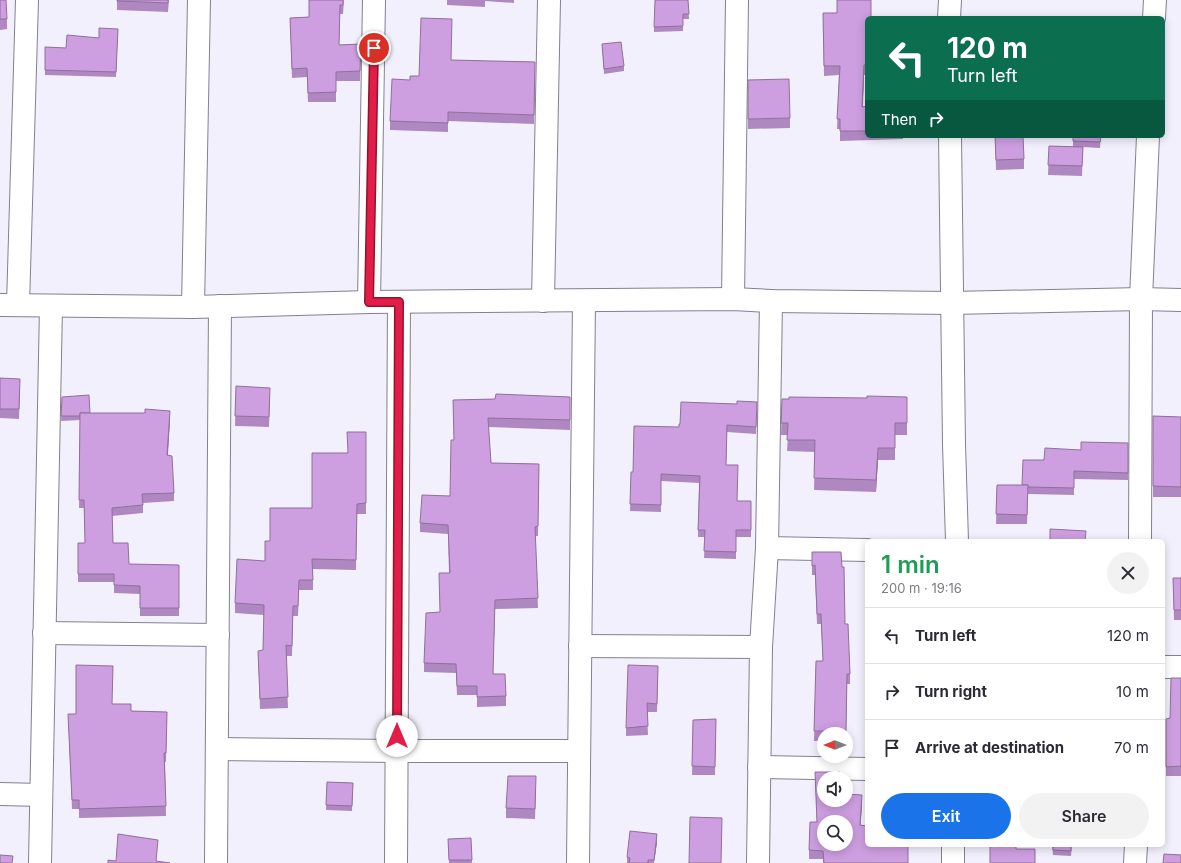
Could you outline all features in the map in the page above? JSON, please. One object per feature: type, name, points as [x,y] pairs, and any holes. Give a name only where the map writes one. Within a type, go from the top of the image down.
[{"type":"street","points":[[27,0],[9,305],[193,308],[369,302],[733,299],[771,301],[952,303],[1141,299],[1181,300]]},
{"type":"street","points":[[193,308],[199,0]]},
{"type":"street","points":[[369,302],[374,0]]},
{"type":"street","points":[[543,301],[549,0]]},
{"type":"street","points":[[733,299],[737,0]]},
{"type":"street","points":[[949,16],[950,0]]},
{"type":"street","points":[[1154,16],[1155,0]]},
{"type":"street","points":[[950,138],[957,539]]},
{"type":"street","points":[[1140,539],[1141,299],[1148,138]]},
{"type":"street","points":[[578,863],[584,301]]},
{"type":"street","points":[[758,863],[761,648],[767,548],[771,301]]},
{"type":"street","points":[[396,863],[399,302]]},
{"type":"street","points":[[40,863],[51,306]]},
{"type":"street","points":[[216,863],[220,306]]},
{"type":"street","points":[[767,548],[865,550]]},
{"type":"street","points":[[44,633],[218,635]]},
{"type":"street","points":[[580,646],[761,648]]},
{"type":"street","points":[[1165,667],[1181,667]]},
{"type":"street","points":[[217,749],[579,751]]},
{"type":"street","points":[[759,767],[865,769]]},
{"type":"street","points":[[0,794],[41,795]]},
{"type":"street","points":[[953,847],[953,863]]},
{"type":"street","points":[[1135,863],[1136,847]]},
{"type":"building","points":[[0,0],[6,0],[7,19],[0,19]]},
{"type":"building","points":[[168,0],[168,3],[117,1]]},
{"type":"building","points":[[309,0],[343,0],[343,5],[340,5],[339,45],[361,44],[360,71],[336,72],[336,92],[308,93],[307,68],[292,69],[290,18],[309,17]]},
{"type":"building","points":[[655,0],[688,0],[689,14],[683,14],[683,26],[654,27]]},
{"type":"building","points":[[837,0],[871,0],[871,16],[865,16],[865,65],[862,107],[865,106],[865,131],[840,131],[840,119],[837,119],[840,66],[824,66],[823,13],[837,13]]},
{"type":"building","points":[[421,18],[452,19],[451,60],[535,62],[534,115],[448,112],[448,123],[390,121],[392,79],[410,80],[410,76],[419,76]]},
{"type":"building","points":[[99,28],[118,29],[116,72],[45,70],[45,47],[66,48],[67,35],[99,38]]},
{"type":"building","points":[[621,42],[624,66],[604,69],[602,44]]},
{"type":"building","points":[[789,79],[790,118],[748,119],[748,80]]},
{"type":"building","points":[[995,138],[1023,138],[1024,159],[996,160]]},
{"type":"building","points":[[1073,138],[1101,138],[1100,142],[1073,141]]},
{"type":"building","points":[[1049,146],[1083,147],[1082,166],[1048,165]]},
{"type":"building","points":[[0,378],[20,379],[19,409],[0,409]]},
{"type":"building","points":[[236,386],[270,388],[269,417],[235,416]]},
{"type":"building","points":[[496,394],[570,397],[570,420],[488,418],[491,463],[539,464],[538,526],[535,527],[538,598],[495,600],[493,674],[505,674],[506,696],[477,697],[477,686],[457,686],[456,664],[424,663],[426,613],[440,612],[439,573],[450,573],[448,525],[420,523],[422,495],[450,496],[451,440],[454,440],[453,400],[495,399]]},
{"type":"building","points":[[89,395],[90,413],[80,413],[80,416],[61,416],[62,397]]},
{"type":"building","points":[[867,396],[907,397],[907,423],[895,423],[895,448],[878,448],[876,480],[814,478],[815,440],[787,440],[788,423],[781,423],[782,399],[789,399],[789,397],[867,398]]},
{"type":"building","points":[[737,401],[757,402],[756,427],[727,425],[726,465],[738,465],[737,501],[751,501],[751,530],[736,530],[736,552],[704,551],[705,530],[698,530],[700,476],[661,474],[661,505],[630,504],[631,472],[633,472],[634,426],[679,427],[681,402],[737,404]]},
{"type":"building","points":[[145,409],[170,411],[167,455],[172,456],[174,493],[142,494],[143,505],[112,508],[113,543],[128,543],[129,564],[179,565],[179,608],[140,608],[140,586],[114,585],[114,574],[78,574],[78,543],[85,543],[84,500],[79,500],[80,413],[145,413]]},
{"type":"building","points":[[1153,416],[1181,417],[1181,487],[1153,486]]},
{"type":"building","points":[[347,432],[366,432],[366,503],[357,504],[356,560],[312,559],[313,580],[299,580],[298,606],[293,606],[292,646],[286,645],[288,697],[260,699],[258,651],[263,650],[264,605],[235,603],[237,559],[265,561],[265,541],[270,541],[270,508],[312,508],[312,453],[348,453]]},
{"type":"building","points":[[1081,442],[1128,443],[1128,473],[1074,471],[1074,488],[1028,487],[1028,485],[1022,485],[1023,460],[1044,460],[1045,448],[1081,450]]},
{"type":"building","points":[[997,485],[1028,485],[1027,515],[996,514]]},
{"type":"building","points":[[1050,529],[1086,531],[1085,539],[1050,539]]},
{"type":"building","points":[[812,552],[841,552],[842,567],[844,567],[845,624],[848,624],[850,674],[847,674],[846,727],[817,727],[817,731],[814,731],[816,661],[823,661],[821,614],[817,614],[815,565],[812,566]]},
{"type":"building","points":[[1173,578],[1181,578],[1181,610],[1174,610]]},
{"type":"building","points":[[76,665],[113,666],[112,704],[131,704],[131,711],[167,712],[166,753],[164,753],[166,806],[79,809],[79,800],[72,800],[68,714],[76,714]]},
{"type":"building","points":[[628,665],[658,666],[657,704],[647,703],[648,726],[626,728]]},
{"type":"building","points":[[1171,678],[1181,678],[1181,766],[1166,767],[1166,719],[1170,718]]},
{"type":"building","points":[[716,719],[715,767],[692,766],[693,720]]},
{"type":"building","points":[[815,772],[817,772],[817,807],[853,807],[853,794],[862,795],[860,825],[865,826],[865,847],[908,847],[908,863],[824,863],[823,851],[853,851],[853,815],[817,815],[817,822]]},
{"type":"building","points":[[508,776],[536,776],[535,809],[506,808]]},
{"type":"building","points":[[327,782],[353,783],[352,806],[326,805]]},
{"type":"building","points":[[690,817],[722,818],[721,863],[689,863]]},
{"type":"building","points":[[810,822],[817,822],[817,851],[809,850]]},
{"type":"building","points":[[630,831],[657,834],[654,860],[648,860],[648,863],[629,863],[630,858],[627,857]]},
{"type":"building","points":[[118,834],[158,840],[156,861],[170,863],[108,863],[108,860],[116,861]]},
{"type":"building","points":[[471,838],[472,860],[449,860],[448,839]]},
{"type":"building","points":[[990,847],[1035,849],[1035,863],[990,863]]},
{"type":"building","points":[[1053,847],[1071,847],[1071,851],[1053,850]]},
{"type":"building","points":[[1164,854],[1181,855],[1181,863],[1163,863]]},
{"type":"building","points":[[0,855],[13,856],[12,863],[0,863]]},
{"type":"route","points":[[374,48],[369,302],[399,302],[397,736]]}]
